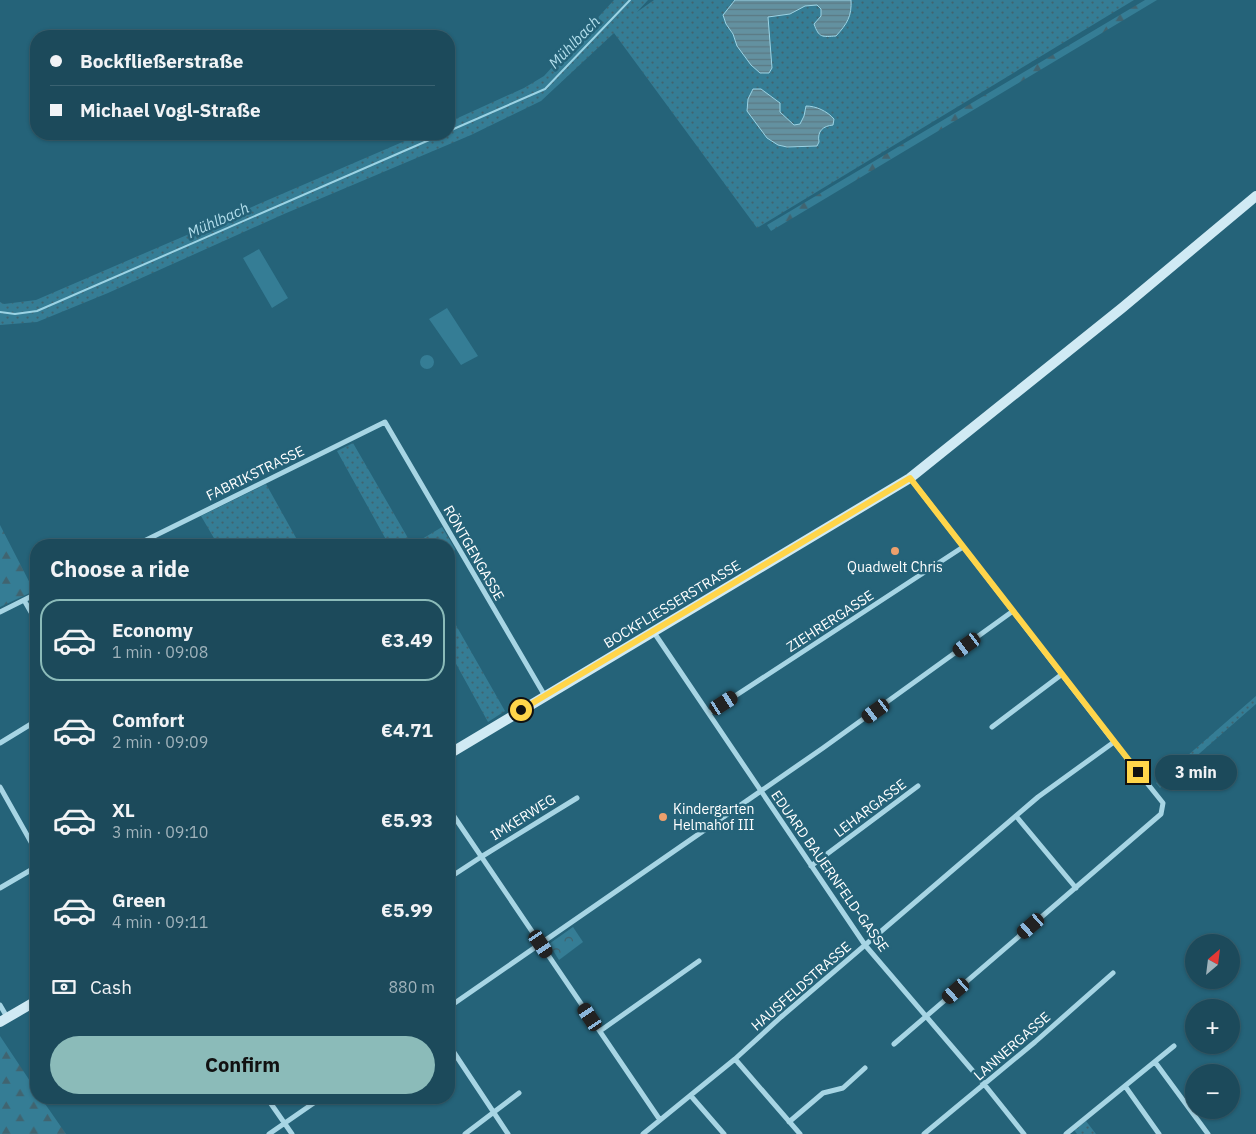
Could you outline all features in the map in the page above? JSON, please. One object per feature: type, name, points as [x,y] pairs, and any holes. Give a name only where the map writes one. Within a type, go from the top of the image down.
[{"type":"main road","name":"BOCKFLIESSERSTRASSE","points":[[455,750],[910,478],[1122,308],[1256,196]]},
{"type":"main road","points":[[4,1020],[30,1005]]},
{"type":"street","name":"FABRIKSTRASSE","points":[[148,539],[385,422]]},
{"type":"street","name":"RÖNTGENGASSE","points":[[385,422],[453,539]]},
{"type":"street","points":[[894,1044],[1161,814],[1164,803],[1114,742],[910,478]]},
{"type":"street","name":"RÖNTGENGASSE","points":[[455,542],[545,696]]},
{"type":"street","name":"ZIEHRERGASSE","points":[[709,713],[963,547]]},
{"type":"street","points":[[0,612],[30,597]]},
{"type":"street","points":[[24,600],[30,610]]},
{"type":"street","points":[[455,1003],[824,748],[1013,612]]},
{"type":"street","name":"EDUARD BAUERNFELD-GASSE","points":[[653,631],[865,945],[984,1084],[1024,1134]]},
{"type":"street","points":[[992,727],[1062,675]]},
{"type":"street","points":[[0,743],[30,725]]},
{"type":"street","name":"HAUSFELDSTRASSE","points":[[644,1134],[735,1059],[1016,816],[1114,742]]},
{"type":"street","name":"LEHARGASSE","points":[[811,866],[918,786]]},
{"type":"street","points":[[0,787],[30,840]]},
{"type":"street","name":"IMKERWEG","points":[[455,874],[577,798]]},
{"type":"street","points":[[1016,816],[1076,888]]},
{"type":"street","points":[[455,818],[660,1120]]},
{"type":"street","points":[[0,888],[30,870]]},
{"type":"street","points":[[600,1031],[699,961]]},
{"type":"street","name":"LANNERGASSE","points":[[924,1134],[1113,973]]},
{"type":"street","points":[[0,1005],[4,1020]]},
{"type":"street","points":[[1066,1134],[1174,1046]]},
{"type":"street","points":[[455,1054],[508,1134]]},
{"type":"street","points":[[735,1059],[800,1134]]},
{"type":"street","points":[[1155,1062],[1208,1134]]},
{"type":"street","points":[[789,1122],[823,1093],[842,1088],[865,1068]]},
{"type":"street","points":[[1125,1086],[1159,1134]]},
{"type":"street","points":[[465,1134],[519,1093]]},
{"type":"street","points":[[691,1096],[724,1134]]},
{"type":"street","points":[[271,1104],[292,1134]]},
{"type":"street","points":[[269,1134],[312,1104]]},
{"type":"green space","points":[[614,0],[648,0],[637,12],[654,0],[1134,0],[757,228],[614,33],[541,101],[471,135],[37,322],[0,325],[0,302],[4,304],[36,300],[407,140],[455,140],[455,119],[524,88],[544,76]]},
{"type":"green space","points":[[1145,0],[1157,0],[771,231],[767,225]]},
{"type":"green space","points":[[259,249],[288,298],[272,308],[243,258]]},
{"type":"green space","points":[[447,308],[478,356],[461,365],[429,319]]},
{"type":"green space","points":[[424,355],[430,355],[434,362],[430,369],[424,369],[420,365],[420,359]]},
{"type":"green space","points":[[353,443],[409,539],[386,539],[337,451]]},
{"type":"green space","points":[[266,484],[297,539],[214,539],[201,516]]},
{"type":"green space","points":[[0,525],[30,583],[30,593],[0,607]]},
{"type":"green space","points":[[442,527],[449,539],[422,539]]},
{"type":"green space","points":[[455,624],[505,711],[488,722],[455,662]]},
{"type":"green space","points":[[1256,696],[1256,704],[1160,788],[1156,783]]},
{"type":"green space","points":[[573,927],[583,942],[559,960],[549,944]]},
{"type":"green space","points":[[0,1036],[30,1081],[30,1104],[45,1104],[66,1134],[0,1134]]},
{"type":"green space","points":[[1086,1121],[1096,1134],[1077,1134],[1074,1130]]},
{"type":"shaded area","points":[[735,0],[851,0],[851,11],[848,20],[836,36],[822,36],[819,34],[814,24],[821,16],[821,9],[817,5],[805,6],[790,14],[768,17],[772,68],[769,73],[760,73],[751,65],[737,46],[733,34],[726,24],[723,15]]},
{"type":"shaded area","points":[[753,89],[761,89],[780,103],[780,112],[794,125],[800,124],[806,106],[810,106],[825,111],[834,119],[833,125],[821,130],[817,146],[787,147],[778,145],[767,138],[747,111],[748,99]]},
{"type":"waterway","name":"Mühlbach","points":[[455,128],[545,89],[630,0]]},
{"type":"waterway","name":"Mühlbach","points":[[0,312],[15,314],[37,311],[429,140]]},
{"type":"place","name":"Quadwelt Chris","points":[[895,551]]},
{"type":"place","name":"Kindergarten Helmahof III","points":[[663,817]]},
{"type":"route","points":[[521,710],[910,478],[1138,772]]}]
